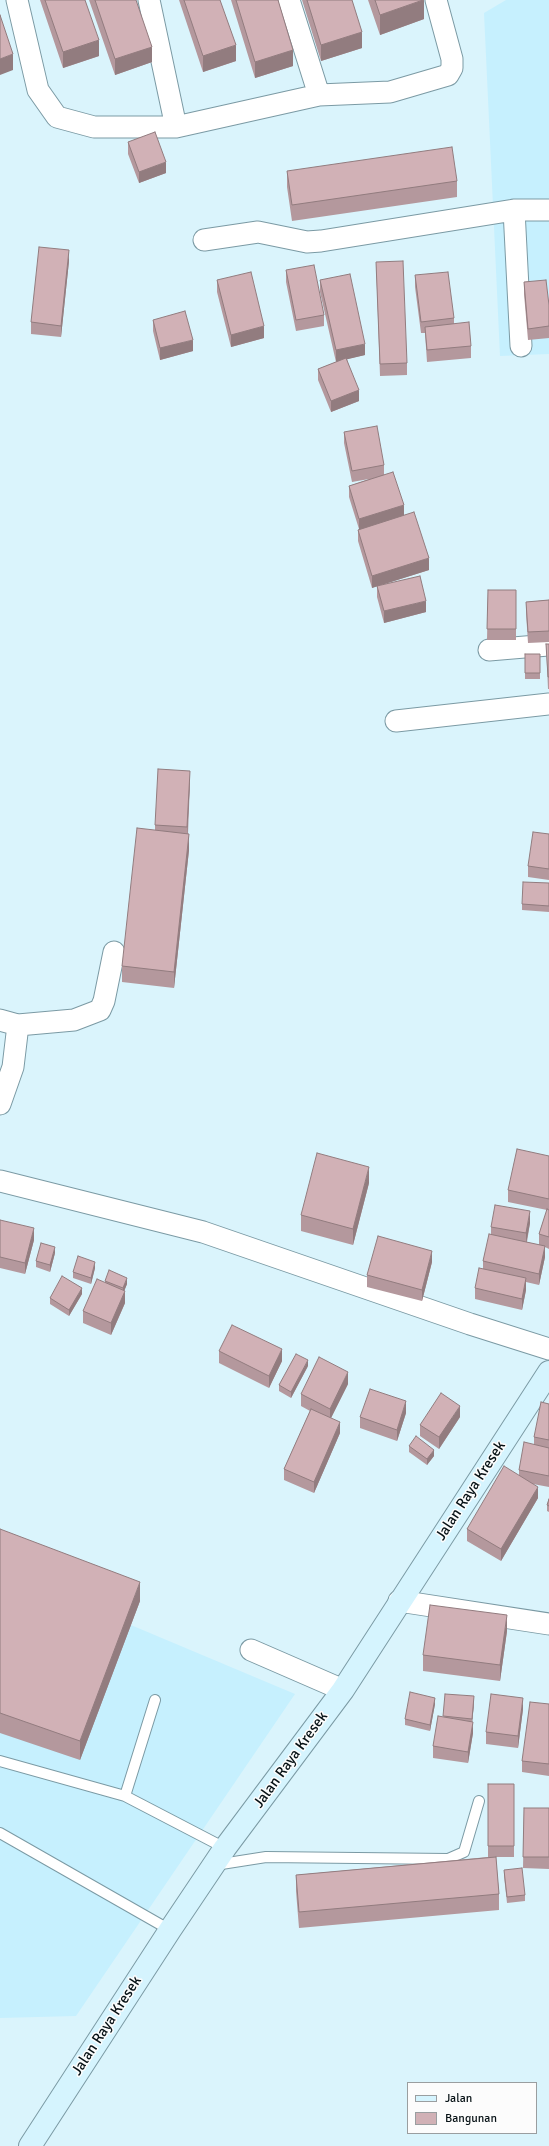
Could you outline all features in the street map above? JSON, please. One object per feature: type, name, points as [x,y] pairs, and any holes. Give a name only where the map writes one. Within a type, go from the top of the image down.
[{"type":"main road","name":"Jalan Raya Kresek","points":[[30,2146],[170,1930],[220,1857],[343,1690],[399,1601],[549,1372]]},
{"type":"street","points":[[17,0],[38,90],[57,117],[94,127],[176,127],[319,95],[390,92],[448,76],[452,68],[452,59],[436,0]]},
{"type":"street","points":[[149,0],[176,127]]},
{"type":"street","points":[[289,0],[319,95]]},
{"type":"street","points":[[204,240],[258,232],[307,242],[321,241],[514,210],[549,210]]},
{"type":"street","points":[[514,210],[521,346]]},
{"type":"street","points":[[489,650],[549,645]]},
{"type":"street","points":[[396,721],[549,704]]},
{"type":"street","points":[[0,1104],[13,1067],[9,1022],[74,1020],[100,1010],[104,1000],[114,952]]},
{"type":"street","points":[[0,1181],[203,1232],[470,1324],[549,1349]]},
{"type":"street","points":[[399,1601],[549,1624]]},
{"type":"street","points":[[251,1650],[343,1690]]},
{"type":"lane","points":[[125,1796],[155,1700]]},
{"type":"lane","points":[[0,1761],[125,1796],[220,1857],[448,1859],[464,1852],[479,1801]]},
{"type":"lane","points":[[0,1833],[170,1930]]},
{"type":"shaded area","points":[[506,0],[549,0],[549,354],[500,356],[484,13]]},
{"type":"shaded area","points":[[0,1570],[295,1694],[76,2016],[0,2018]]},
{"type":"building","points":[[45,0],[85,0],[99,40],[63,52]]},
{"type":"building","points":[[95,0],[136,0],[152,47],[115,59]]},
{"type":"building","points":[[184,0],[220,0],[236,45],[203,56]]},
{"type":"building","points":[[236,0],[278,0],[293,50],[255,62]]},
{"type":"building","points":[[307,0],[352,0],[362,32],[321,45]]},
{"type":"building","points":[[375,0],[423,0],[380,15]]},
{"type":"building","points":[[0,15],[13,54],[0,59]]},
{"type":"building","points":[[155,132],[166,162],[139,172],[128,142]]},
{"type":"building","points":[[452,147],[457,181],[292,205],[287,171]]},
{"type":"building","points":[[39,247],[69,250],[61,326],[31,322]]},
{"type":"building","points":[[403,261],[407,363],[380,364],[376,262]]},
{"type":"building","points":[[314,265],[324,315],[296,320],[286,270]]},
{"type":"building","points":[[251,272],[264,326],[231,335],[217,280]]},
{"type":"building","points":[[448,272],[454,318],[421,322],[415,275]]},
{"type":"building","points":[[350,274],[365,344],[336,350],[320,280]]},
{"type":"building","points":[[546,280],[549,305],[549,326],[528,329],[524,282]]},
{"type":"building","points":[[185,311],[193,340],[160,348],[153,320]]},
{"type":"building","points":[[469,322],[471,346],[427,350],[425,327]]},
{"type":"building","points":[[346,358],[359,390],[331,401],[318,369]]},
{"type":"building","points":[[377,426],[384,465],[352,471],[344,432]]},
{"type":"building","points":[[393,472],[404,505],[359,519],[349,486]]},
{"type":"building","points":[[414,512],[429,558],[372,576],[358,530]]},
{"type":"building","points":[[420,576],[426,601],[384,611],[377,586]]},
{"type":"building","points":[[488,590],[516,590],[516,629],[487,629]]},
{"type":"building","points":[[549,600],[549,631],[528,632],[526,602]]},
{"type":"building","points":[[546,644],[549,644],[549,677],[548,677]]},
{"type":"building","points":[[525,654],[540,654],[540,673],[525,673]]},
{"type":"building","points":[[158,769],[190,771],[187,827],[155,825]]},
{"type":"building","points":[[137,828],[189,834],[174,972],[122,966]]},
{"type":"building","points":[[533,832],[549,834],[549,869],[528,866]]},
{"type":"building","points":[[523,882],[549,883],[549,906],[522,904]]},
{"type":"building","points":[[517,1149],[549,1156],[549,1199],[508,1190]]},
{"type":"building","points":[[317,1153],[369,1167],[353,1229],[301,1215]]},
{"type":"building","points":[[495,1205],[530,1211],[526,1233],[491,1227]]},
{"type":"building","points":[[547,1209],[549,1210],[549,1237],[539,1234]]},
{"type":"building","points":[[0,1220],[34,1228],[25,1263],[0,1257]]},
{"type":"building","points":[[489,1234],[545,1246],[539,1274],[483,1261]]},
{"type":"building","points":[[378,1236],[432,1251],[422,1290],[367,1275]]},
{"type":"building","points":[[41,1243],[55,1247],[50,1265],[36,1261]]},
{"type":"building","points":[[78,1256],[95,1262],[91,1278],[73,1272]]},
{"type":"building","points":[[479,1268],[526,1278],[522,1299],[475,1288]]},
{"type":"building","points":[[109,1270],[127,1278],[123,1288],[105,1281]]},
{"type":"building","points":[[62,1276],[82,1288],[69,1310],[50,1298]]},
{"type":"building","points":[[97,1279],[125,1291],[111,1323],[83,1311]]},
{"type":"building","points":[[232,1325],[282,1349],[269,1376],[219,1351]]},
{"type":"building","points":[[296,1354],[308,1360],[291,1392],[279,1385]]},
{"type":"building","points":[[319,1357],[348,1372],[330,1409],[301,1394]]},
{"type":"building","points":[[370,1389],[406,1401],[397,1430],[360,1417]]},
{"type":"building","points":[[441,1393],[460,1406],[439,1437],[420,1425]]},
{"type":"building","points":[[541,1402],[549,1404],[549,1440],[534,1437]]},
{"type":"building","points":[[311,1409],[340,1422],[314,1482],[284,1469]]},
{"type":"building","points":[[416,1436],[434,1450],[427,1459],[409,1446]]},
{"type":"building","points":[[524,1442],[549,1448],[549,1476],[519,1470]]},
{"type":"building","points":[[504,1466],[538,1487],[501,1549],[467,1529]]},
{"type":"building","points":[[0,1529],[140,1582],[80,1741],[0,1713]]},
{"type":"building","points":[[430,1605],[507,1615],[500,1665],[423,1655]]},
{"type":"building","points":[[410,1692],[435,1698],[430,1725],[405,1719]]},
{"type":"building","points":[[445,1694],[474,1696],[472,1719],[443,1716]]},
{"type":"building","points":[[491,1694],[523,1698],[518,1736],[486,1732]]},
{"type":"building","points":[[530,1702],[549,1704],[549,1764],[522,1761]]},
{"type":"building","points":[[438,1716],[473,1722],[468,1752],[433,1746]]},
{"type":"building","points":[[488,1784],[514,1784],[514,1846],[488,1846]]},
{"type":"building","points":[[524,1808],[549,1808],[549,1857],[523,1857]]},
{"type":"building","points":[[496,1857],[499,1894],[299,1912],[296,1875]]},
{"type":"building","points":[[522,1868],[525,1895],[507,1897],[504,1870]]}]
